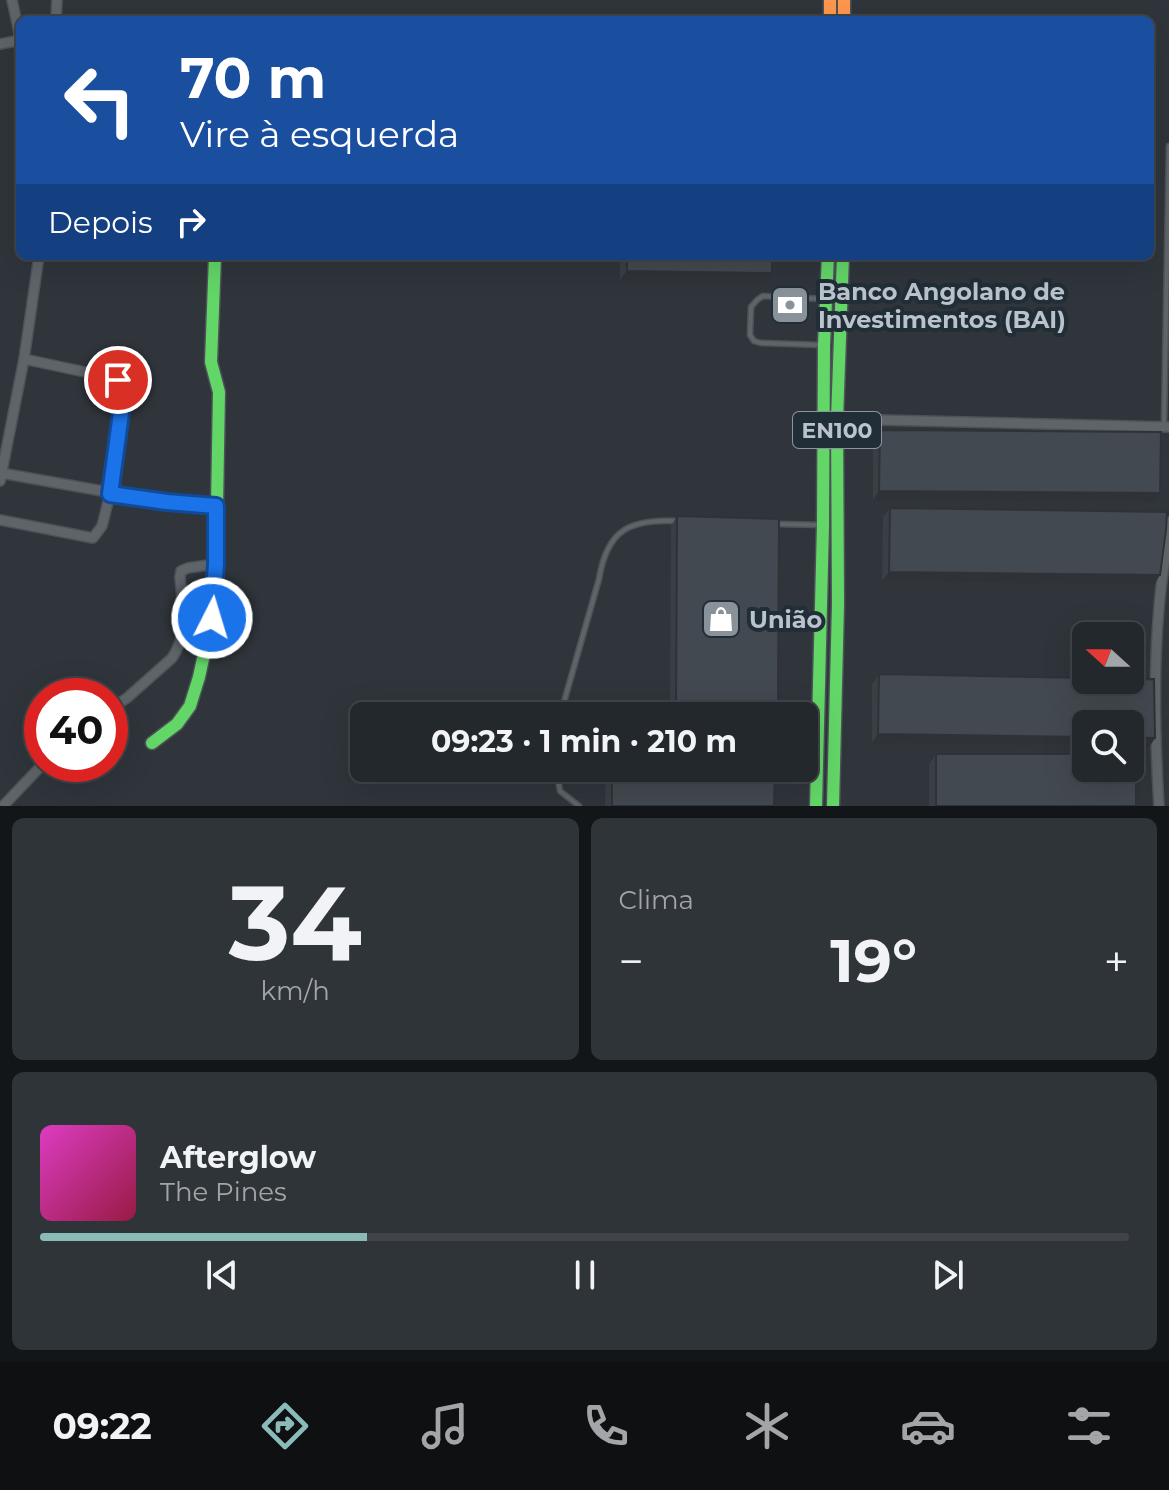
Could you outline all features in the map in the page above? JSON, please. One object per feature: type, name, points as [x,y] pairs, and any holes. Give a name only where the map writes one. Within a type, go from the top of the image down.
[{"type":"main road","points":[[152,743],[177,724],[190,706],[209,633],[216,564],[219,392],[211,362],[215,260]]},
{"type":"main road","name":"EN100","points":[[816,806],[828,260]]},
{"type":"main road","name":"EN100","points":[[833,806],[838,604],[837,419],[843,260]]},
{"type":"street","points":[[0,481],[24,359],[38,260]]},
{"type":"street","points":[[0,520],[93,538],[102,526],[110,494],[122,385],[113,378],[24,359]]},
{"type":"street","points":[[837,419],[1166,427]]},
{"type":"street","points":[[1,473],[110,494],[216,506]]},
{"type":"street","points":[[1159,806],[1156,663],[1169,522]]},
{"type":"street","points":[[128,697],[177,651],[183,628],[181,571],[216,564]]},
{"type":"street","points":[[3,806],[26,782]]},
{"type":"lane","points":[[1166,427],[1169,146]]},
{"type":"lane","points":[[824,345],[754,341],[750,335],[751,307],[763,296],[826,299]]},
{"type":"lane","points":[[564,702],[602,563],[611,542],[626,529],[647,522],[688,521]]},
{"type":"lane","points":[[777,524],[823,525]]},
{"type":"lane","points":[[558,782],[560,791],[579,806]]},
{"type":"building","points":[[627,260],[772,260],[772,273],[627,271]]},
{"type":"building","points":[[880,430],[1161,432],[1160,493],[879,491]]},
{"type":"building","points":[[890,508],[1167,512],[1160,575],[889,572]]},
{"type":"building","name":"União","points":[[677,516],[779,519],[778,702],[676,702]]},
{"type":"building","points":[[879,674],[1072,678],[1072,694],[1144,694],[1144,679],[1154,679],[1155,738],[1144,738],[1144,710],[1072,710],[1072,737],[878,734]]},
{"type":"building","points":[[936,754],[1072,754],[1072,782],[1136,782],[1136,806],[936,806]]},
{"type":"building","points":[[612,782],[775,782],[774,806],[612,806]]},
{"type":"traffic: fast","points":[[152,743],[177,724],[190,706],[212,618],[219,392],[211,362],[215,260]]},
{"type":"traffic: fast","points":[[816,806],[828,260]]},
{"type":"traffic: fast","points":[[833,806],[838,604],[837,419],[843,260]]},
{"type":"traffic: slow","points":[[830,0],[830,16]]},
{"type":"traffic: slow","points":[[844,0],[844,16]]},
{"type":"place","name":"Banco Angolano de Investimentos (BAI)","points":[[790,305]]},
{"type":"place","name":"União","points":[[721,619]]},
{"type":"route","points":[[118,380],[122,385],[121,413],[110,494],[216,506],[212,618]]}]
